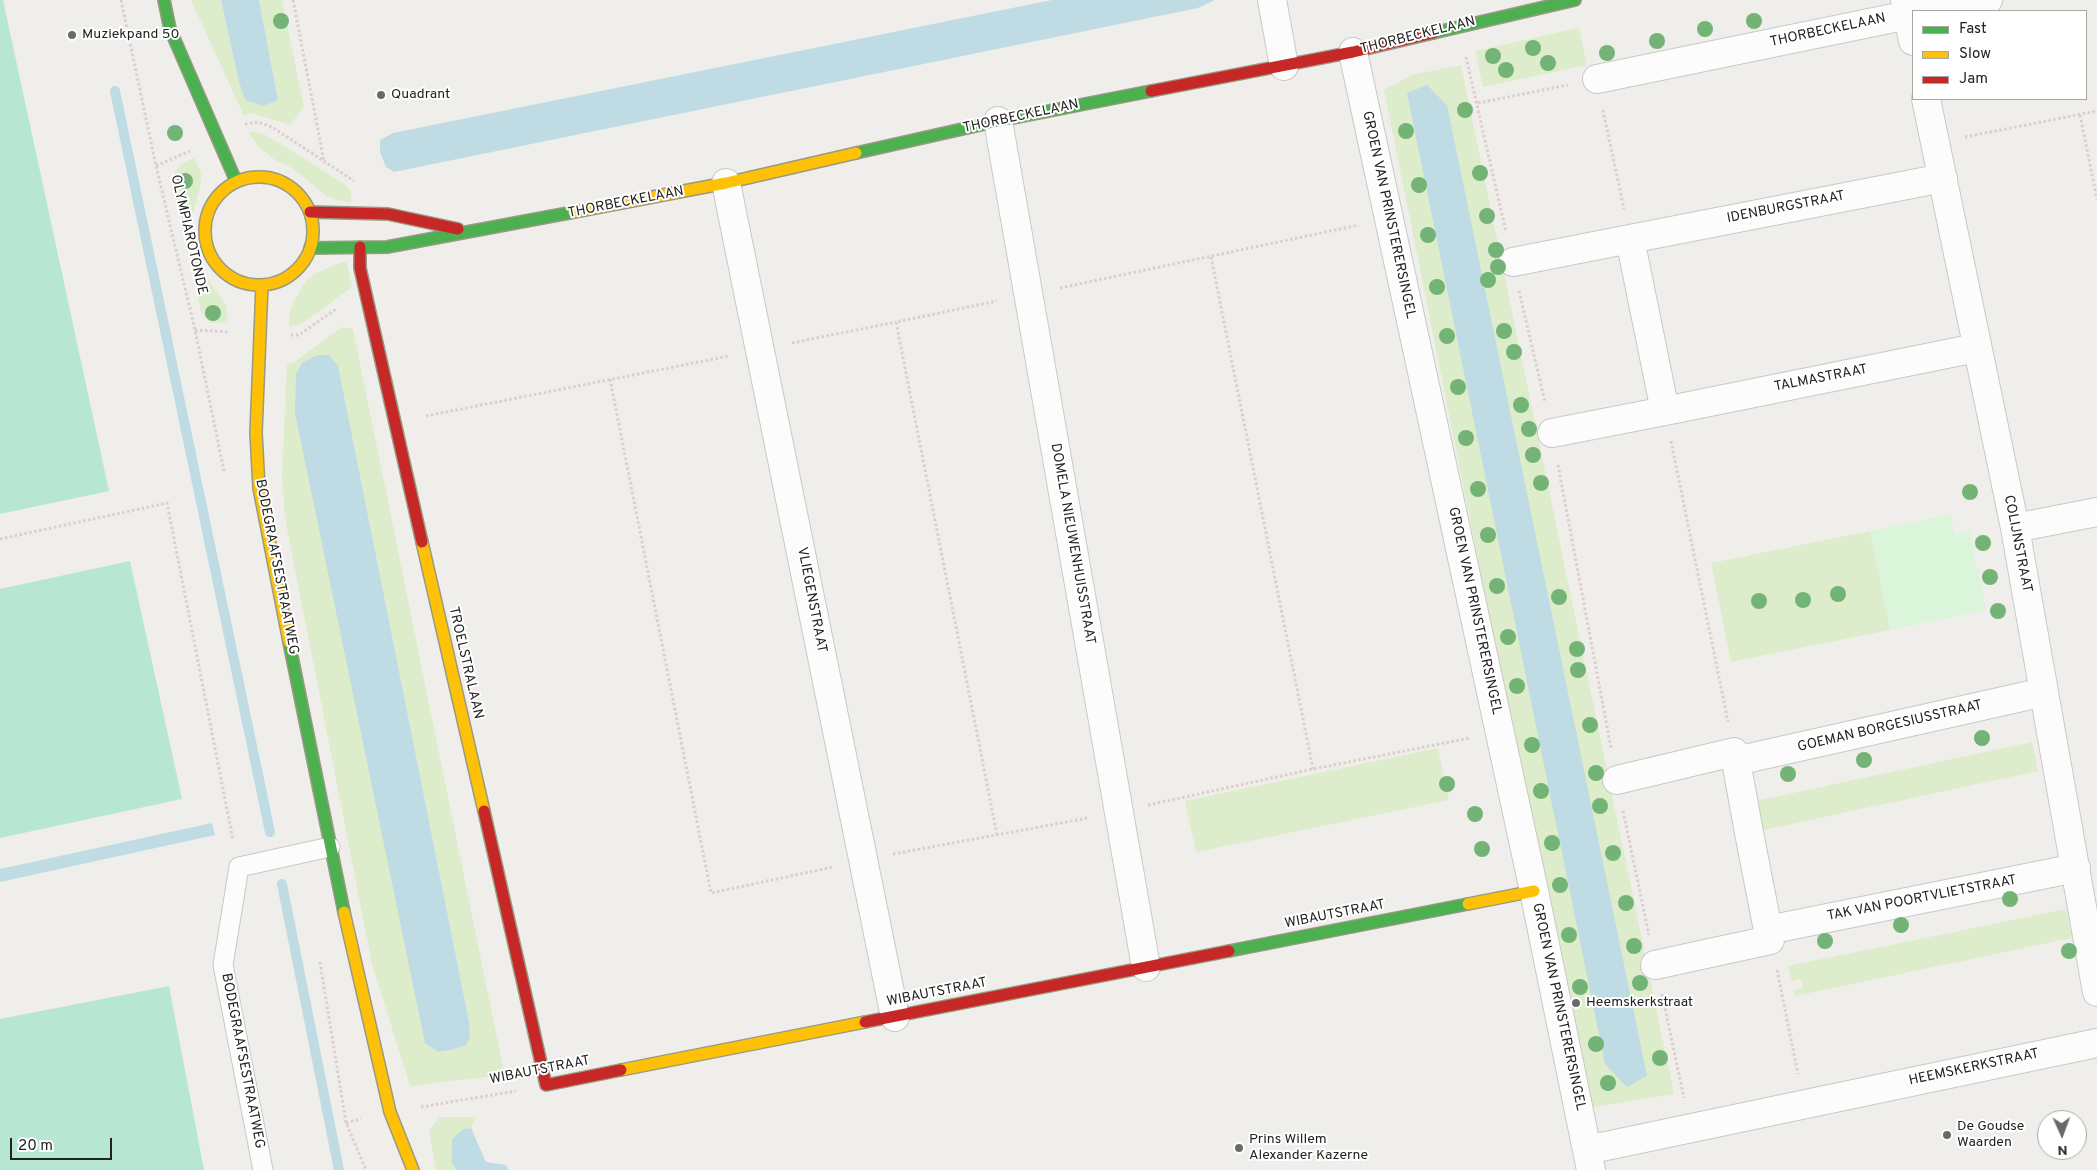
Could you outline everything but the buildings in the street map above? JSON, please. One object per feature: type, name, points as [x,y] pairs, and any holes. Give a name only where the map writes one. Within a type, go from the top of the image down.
[{"type":"main road","points":[[164,0],[170,29],[236,181],[255,177],[275,179],[299,195],[310,212],[313,230],[310,248],[295,270],[280,280],[262,285]]},
{"type":"main road","name":"THORBECKELAAN","points":[[310,248],[387,247],[726,183],[998,121],[1353,52],[1575,0]]},
{"type":"main road","name":"OLYMPIAROTONDE","points":[[236,181],[222,191],[208,211],[204,228],[206,244],[212,259],[230,277],[246,283],[262,285]]},
{"type":"main road","name":"THORBECKELAAN","points":[[310,212],[388,214],[467,231]]},
{"type":"main road","name":"TROELSTRALAAN","points":[[360,247],[360,268],[394,422],[546,1085]]},
{"type":"main road","name":"BODEGRAAFSESTRAATWEG","points":[[262,285],[256,434],[259,488],[330,847],[390,1112],[413,1170]]},
{"type":"main road","name":"WIBAUTSTRAAT","points":[[546,1085],[1534,890]]},
{"type":"street","points":[[1272,0],[1284,66]]},
{"type":"street","name":"THORBECKELAAN","points":[[1913,10],[1988,0]]},
{"type":"street","name":"THORBECKELAAN","points":[[1597,79],[1912,10]]},
{"type":"street","name":"GROEN VAN PRINSTERERSINGEL","points":[[1353,52],[1534,890],[1589,1160]]},
{"type":"street","name":"COLIJNSTRAAT","points":[[1926,100],[1976,348],[2015,528],[2097,992]]},
{"type":"street","name":"DOMELA NIEUWENHUISSTRAAT","points":[[998,121],[1146,967]]},
{"type":"street","name":"IDENBURGSTRAAT","points":[[1512,262],[1943,178]]},
{"type":"street","name":"VLIEGENSTRAAT","points":[[726,183],[895,1017]]},
{"type":"street","points":[[1630,239],[1665,411]]},
{"type":"street","name":"TALMASTRAAT","points":[[1552,433],[1976,348]]},
{"type":"street","points":[[2015,528],[2097,512]]},
{"type":"street","name":"GOEMAN BORGESIUSSTRAAT","points":[[1617,780],[2044,692]]},
{"type":"street","points":[[1735,756],[1769,935]]},
{"type":"street","name":"TAK VAN POORTVLIETSTRAAT","points":[[1655,965],[1769,935],[2076,868]]},
{"type":"street","name":"HEEMSKERKSTRAAT","points":[[1589,1160],[1691,1128],[2097,1043]]},
{"type":"lane","points":[[239,867],[330,847]]},
{"type":"lane","name":"BODEGRAAFSESTRAATWEG","points":[[239,867],[223,965],[263,1170]]},
{"type":"path","points":[[121,0],[156,166]]},
{"type":"path","points":[[293,0],[324,161]]},
{"type":"path","points":[[1458,26],[1478,103],[1512,262],[1552,433],[1617,780],[1691,1128]]},
{"type":"path","points":[[1478,103],[1597,79],[1630,239]]},
{"type":"path","points":[[1935,143],[2097,111]]},
{"type":"path","points":[[2080,115],[2097,199]]},
{"type":"path","name":"OLYMPIAROTONDE","points":[[195,330],[156,166],[245,124],[258,122],[272,127],[355,181],[363,192],[361,214]]},
{"type":"path","points":[[394,422],[1029,295],[1389,219]]},
{"type":"path","points":[[1211,257],[1313,769]]},
{"type":"path","points":[[896,322],[997,835]]},
{"type":"path","points":[[610,379],[711,894]]},
{"type":"path","points":[[1665,411],[1735,756]]},
{"type":"path","points":[[0,539],[166,502],[239,867]]},
{"type":"path","points":[[1769,935],[1804,1104]]},
{"type":"path","name":"WIBAUTSTRAAT","points":[[366,1170],[346,1123],[390,1112],[480,1098],[546,1085]]},
{"type":"green space","points":[[0,0],[3,0],[109,491],[0,514]]},
{"type":"green space","points":[[191,0],[221,0],[239,82],[245,99],[263,106],[278,99],[259,0],[282,0],[304,107],[290,125],[251,113],[244,116]]},
{"type":"green space","points":[[1579,28],[1587,65],[1483,87],[1475,51]]},
{"type":"green space","points":[[1461,65],[1674,1094],[1588,1108],[1384,90],[1411,75]]},
{"type":"green space","points":[[253,131],[266,135],[346,185],[351,191],[351,203],[328,197],[292,168],[276,161],[260,148],[249,134]]},
{"type":"green space","points":[[194,158],[201,173],[201,184],[190,224],[189,237],[199,266],[226,305],[228,323],[211,323],[201,313],[174,178],[174,173],[180,165]]},
{"type":"green space","points":[[342,262],[347,263],[352,287],[300,325],[289,326],[290,311],[306,281],[316,273]]},
{"type":"green space","points":[[342,327],[353,329],[503,1068],[496,1076],[410,1086],[372,964],[285,518],[282,476],[287,363],[293,363]],"holes":[[[317,355],[329,355],[338,366],[465,1046],[438,1052],[425,1043]]]},
{"type":"green space","points":[[1951,514],[1955,535],[1970,532],[1986,610],[1890,630],[1870,531]]},
{"type":"green space","points":[[1870,531],[1890,630],[1731,662],[1711,563]]},
{"type":"green space","points":[[130,561],[182,799],[0,838],[0,589]]},
{"type":"green space","points":[[2032,742],[2038,771],[1763,830],[1756,801]]},
{"type":"green space","points":[[1438,748],[1449,800],[1196,852],[1185,801]]},
{"type":"green space","points":[[2066,909],[2072,938],[1795,996],[1794,990],[1803,988],[1801,979],[1792,981],[1788,966]]},
{"type":"green space","points":[[169,986],[204,1170],[0,1170],[0,1019]]},
{"type":"green space","points":[[440,1117],[476,1117],[471,1128],[464,1129],[452,1163],[457,1170],[436,1170],[429,1130]]},
{"type":"water","points":[[221,0],[259,0],[278,100],[263,106],[245,100],[239,82]]},
{"type":"water","points":[[1052,0],[1215,0],[1198,8],[394,172],[386,167],[380,152],[380,140],[393,133]]},
{"type":"water","points":[[1427,85],[1447,105],[1647,1076],[1627,1087],[1605,1064],[1407,93]]},
{"type":"water","points":[[317,355],[329,355],[338,366],[469,1022],[470,1037],[465,1046],[450,1050],[438,1052],[425,1043],[295,413],[296,374],[302,363]]},
{"type":"water","points":[[212,823],[215,835],[0,882],[0,869]]},
{"type":"water","points":[[471,1128],[486,1162],[506,1165],[509,1170],[457,1170],[452,1163],[452,1139],[464,1129]]},
{"type":"waterway","points":[[115,91],[270,832]]},
{"type":"waterway","points":[[282,884],[339,1170]]},
{"type":"traffic: fast","points":[[164,0],[170,29],[236,181]]},
{"type":"traffic: fast","points":[[1433,33],[1575,0]]},
{"type":"traffic: fast","points":[[856,153],[998,121],[1151,91]]},
{"type":"traffic: fast","points":[[310,248],[387,247],[574,212]]},
{"type":"traffic: fast","points":[[289,642],[344,912]]},
{"type":"traffic: fast","points":[[1229,951],[1468,904]]},
{"type":"traffic: slow","points":[[574,212],[726,183],[856,153]]},
{"type":"traffic: slow","points":[[259,177],[280,181],[297,193],[309,210],[313,231],[309,252],[297,269],[280,281],[259,285],[238,281],[221,269],[209,252],[205,231],[209,210],[221,193],[238,181],[259,177]]},
{"type":"traffic: slow","points":[[262,285],[256,433],[259,488],[289,642]]},
{"type":"traffic: slow","points":[[422,542],[484,811]]},
{"type":"traffic: slow","points":[[1468,904],[1534,891]]},
{"type":"traffic: slow","points":[[344,912],[390,1112],[413,1170]]},
{"type":"traffic: slow","points":[[621,1070],[865,1022]]},
{"type":"traffic: jam","points":[[1151,91],[1353,52],[1433,33]]},
{"type":"traffic: jam","points":[[310,212],[388,214],[458,229]]},
{"type":"traffic: jam","points":[[360,247],[360,268],[422,542]]},
{"type":"traffic: jam","points":[[484,811],[546,1085],[621,1070]]},
{"type":"traffic: jam","points":[[865,1022],[1229,951]]},
{"type":"place","name":"Muziekpand 50","points":[[72,35]]},
{"type":"place","name":"Quadrant","points":[[381,95]]},
{"type":"place","name":"Heemskerkstraat","points":[[1576,1003]]},
{"type":"place","name":"De Goudse Waarden","points":[[1947,1135]]},
{"type":"place","name":"Prins Willem Alexander Kazerne","points":[[1239,1148]]}]
